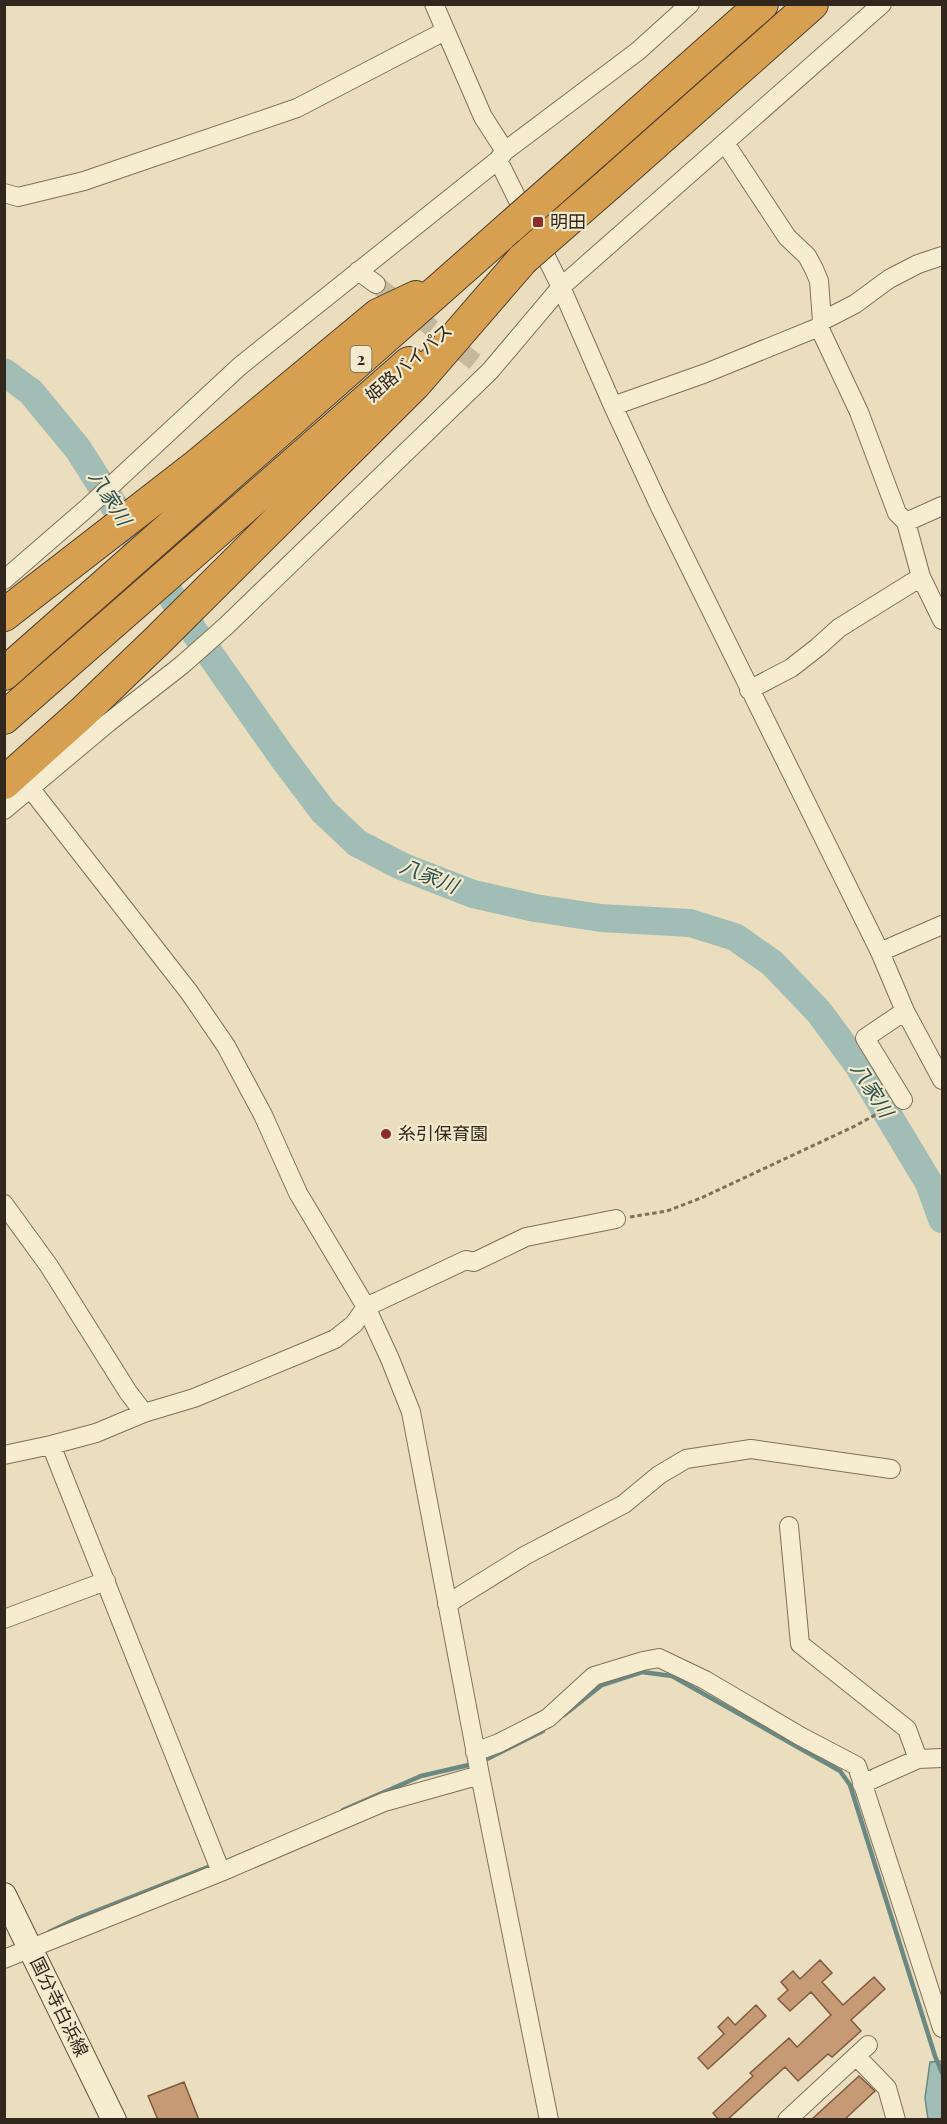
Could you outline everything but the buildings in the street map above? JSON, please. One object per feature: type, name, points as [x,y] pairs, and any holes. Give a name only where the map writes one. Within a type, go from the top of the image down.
[{"type":"highway","name":"姫路バイパス","points":[[4,674],[117,574],[203,479],[446,284],[762,4]]},
{"type":"highway","name":"姫路バイパス","points":[[4,718],[438,338],[812,4]]},
{"type":"highway","points":[[17,785],[82,713],[416,384],[524,259]]},
{"type":"highway","points":[[4,615],[100,542],[203,479]]},
{"type":"main road","name":"国分寺白浜線","points":[[4,1895],[114,2120]]},
{"type":"street","points":[[434,4],[613,406],[749,690],[880,952],[905,1011],[942,1080]]},
{"type":"street","points":[[4,580],[87,508],[240,366],[501,156],[638,51],[690,4]]},
{"type":"street","points":[[4,810],[17,785],[109,722],[226,627],[561,287],[882,4]]},
{"type":"street","points":[[4,194],[18,197],[84,181],[297,108],[445,31]]},
{"type":"street","points":[[725,142],[787,237],[807,256],[814,269],[819,281],[821,324],[859,412],[897,513],[906,522],[921,577],[942,620]]},
{"type":"street","points":[[613,406],[706,374],[821,324],[855,304],[889,279],[918,264],[942,256]]},
{"type":"street","points":[[358,271],[375,284]]},
{"type":"street","points":[[906,522],[942,506]]},
{"type":"street","points":[[749,690],[791,668],[839,628],[921,577]]},
{"type":"street","points":[[17,785],[189,992],[226,1046],[263,1115],[298,1192],[366,1307],[390,1359],[411,1413],[475,1752],[549,2120]]},
{"type":"street","points":[[880,952],[942,925]]},
{"type":"street","points":[[903,1100],[865,1038],[905,1011]]},
{"type":"street","points":[[4,1204],[49,1266],[128,1392],[144,1413]]},
{"type":"street","points":[[4,1455],[96,1433],[144,1413],[194,1398],[335,1339],[354,1324],[366,1307],[466,1260],[474,1262],[526,1237],[616,1219]]},
{"type":"street","points":[[51,1445],[221,1872]]},
{"type":"street","points":[[447,1604],[526,1555],[624,1504],[658,1475],[686,1459],[751,1449],[891,1469]]},
{"type":"street","points":[[789,1526],[800,1644],[907,1729],[918,1759]]},
{"type":"street","points":[[4,1619],[106,1581]]},
{"type":"street","points":[[475,1752],[499,1743],[548,1718],[594,1676],[659,1658],[705,1680],[800,1736],[857,1766],[942,2028]]},
{"type":"street","points":[[862,1784],[918,1759],[942,1758]]},
{"type":"street","points":[[4,1959],[221,1872],[384,1802],[480,1775]]},
{"type":"street","points":[[787,2120],[862,2050],[887,2088],[896,2120]]},
{"type":"path","points":[[616,1219],[667,1211],[701,1198],[855,1126],[903,1100]]},
{"type":"water","points":[[942,2061],[942,2119],[928,2119],[925,2098],[930,2062]]},
{"type":"waterway","name":"八家川","points":[[4,372],[31,392],[78,449],[193,630],[283,758],[323,811],[357,843],[401,866],[473,894],[535,908],[601,918],[690,923],[735,937],[772,963],[819,1012],[858,1065],[929,1183],[942,1219]]},
{"type":"waterway","points":[[564,1715],[602,1685],[642,1672],[672,1676],[840,1771],[850,1785],[942,2073]]},
{"type":"waterway","points":[[481,1762],[543,1731]]},
{"type":"waterway","points":[[343,1810],[421,1776],[473,1764]]},
{"type":"waterway","points":[[49,1932],[78,1918],[213,1865]]},
{"type":"tunnel","points":[[376,284],[475,362]]},
{"type":"place","name":"明田","points":[[538,222]]},
{"type":"place","name":"糸引保育園","points":[[386,1134]]}]
